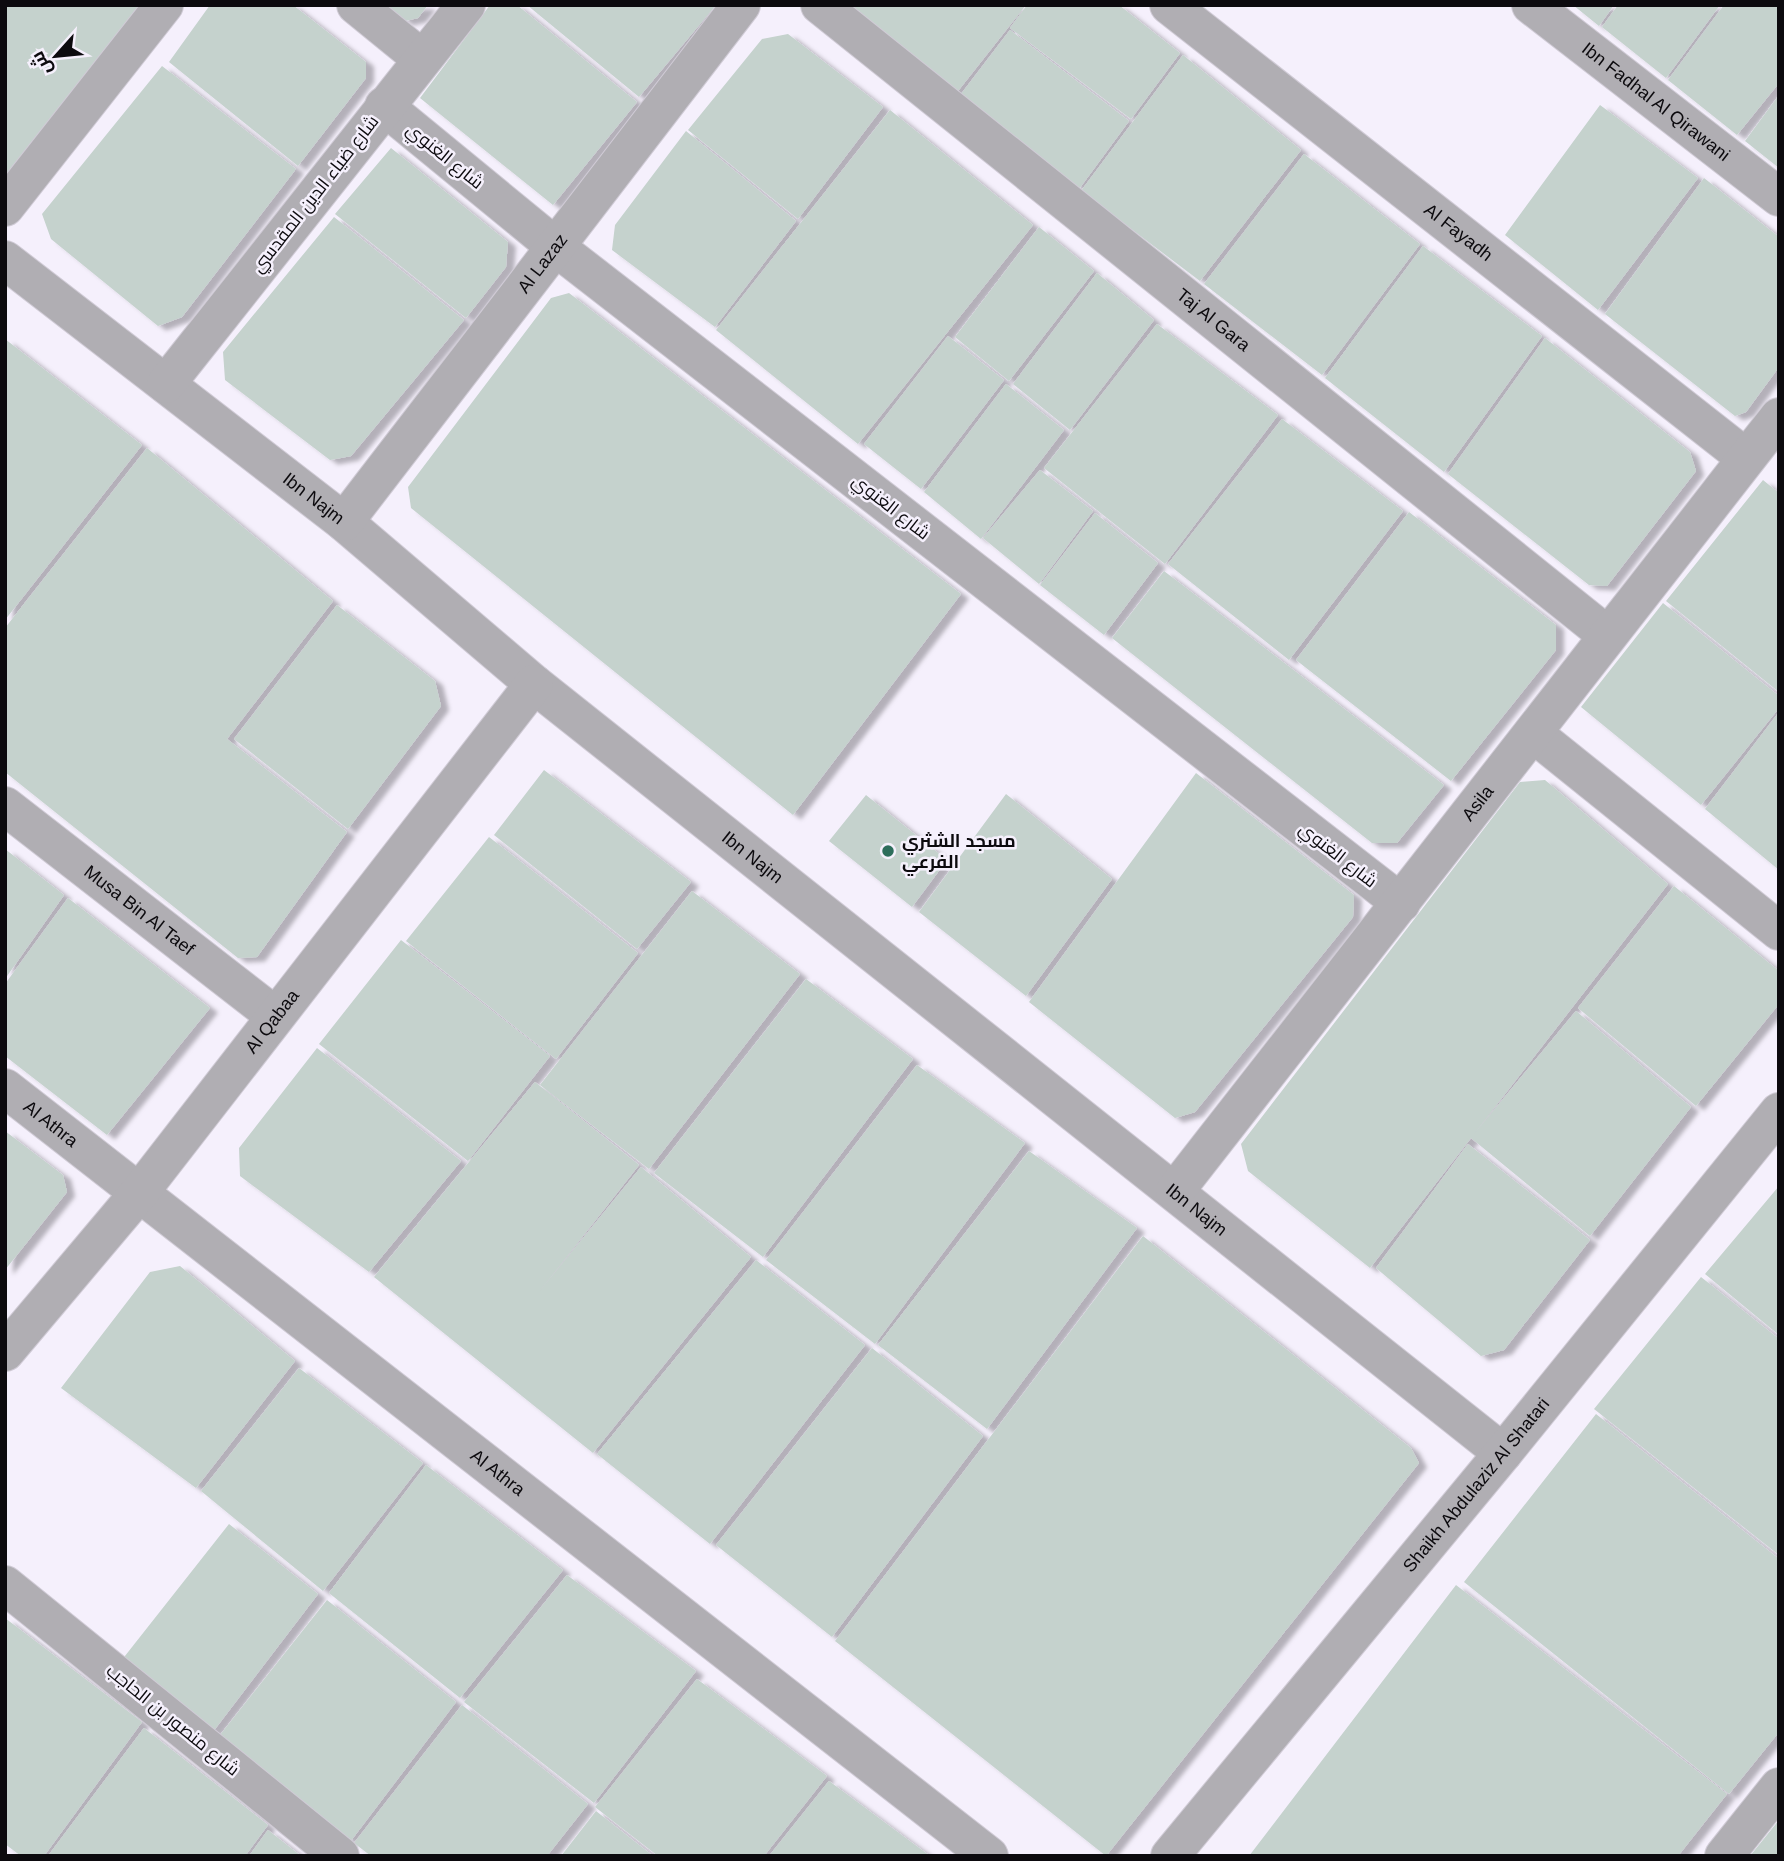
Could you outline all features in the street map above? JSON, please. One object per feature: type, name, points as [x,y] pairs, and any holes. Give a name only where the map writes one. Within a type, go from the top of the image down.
[{"type":"street","points":[[5,207],[164,5]]},
{"type":"street","points":[[356,5],[421,58]]},
{"type":"street","name":"شارع ضياء الدين المقدسي","points":[[166,384],[421,58],[466,5]]},
{"type":"street","name":"Al Lazaz","points":[[344,522],[741,5]]},
{"type":"street","name":"Taj Al Gara","points":[[820,5],[1607,635]]},
{"type":"street","name":"Al Fayadh","points":[[1169,5],[1746,458]]},
{"type":"street","name":"Ibn Fadhal Al Qirawani","points":[[1531,5],[1779,197]]},
{"type":"street","name":"شارع الغنوي","points":[[384,106],[557,248],[1401,903]]},
{"type":"street","name":"Ibn Najm","points":[[5,260],[344,522],[534,684],[1503,1453]]},
{"type":"street","name":"Asila","points":[[1175,1191],[1779,417]]},
{"type":"street","name":"Al Qabaa","points":[[5,1352],[139,1193],[274,1015],[534,684]]},
{"type":"street","points":[[1534,734],[1779,931]]},
{"type":"street","name":"Musa Bin Al Taef","points":[[5,806],[274,1015]]},
{"type":"street","name":"Al Athra","points":[[5,1088],[989,1856]]},
{"type":"street","name":"Shaikh Abdulaziz Al Shatari","points":[[1170,1856],[1503,1453],[1779,1112]]},
{"type":"street","name":"شارع منصور بن الحاجب","points":[[5,1585],[340,1856]]},
{"type":"street","points":[[1724,1856],[1779,1787]]},
{"type":"building","points":[[5,5],[139,5],[5,178]]},
{"type":"building","points":[[210,5],[293,5],[366,62],[366,78],[298,166],[169,62]]},
{"type":"building","points":[[386,5],[428,5],[418,18],[405,21]]},
{"type":"building","points":[[490,5],[517,5],[637,102],[553,205],[420,98]]},
{"type":"building","points":[[527,5],[716,5],[639,97]]},
{"type":"building","points":[[844,5],[1026,5],[954,96]]},
{"type":"building","points":[[1027,5],[1119,5],[1180,53],[1131,119],[1010,28]]},
{"type":"building","points":[[1573,5],[1614,5],[1599,26]]},
{"type":"building","points":[[1618,5],[1720,5],[1666,78],[1602,27]]},
{"type":"building","points":[[1724,5],[1779,5],[1779,83],[1737,135],[1668,80]]},
{"type":"building","points":[[1010,30],[1129,121],[1079,189],[958,98]]},
{"type":"building","points":[[788,34],[883,107],[798,219],[688,130],[762,39]]},
{"type":"building","points":[[1183,55],[1301,150],[1200,281],[1081,191]]},
{"type":"building","points":[[162,66],[296,169],[182,317],[158,326],[51,239],[42,214]]},
{"type":"building","points":[[1779,95],[1779,168],[1745,141]]},
{"type":"building","points":[[1600,105],[1698,178],[1598,310],[1505,235]]},
{"type":"building","points":[[890,110],[1033,225],[858,444],[716,330]]},
{"type":"building","points":[[686,131],[796,221],[715,327],[612,250],[615,225]]},
{"type":"building","points":[[391,148],[508,242],[506,267],[466,318],[335,214]]},
{"type":"building","points":[[1304,154],[1420,244],[1322,375],[1204,284]]},
{"type":"building","points":[[1704,178],[1779,237],[1779,367],[1746,412],[1735,416],[1605,314]]},
{"type":"building","points":[[334,217],[464,320],[351,456],[330,460],[225,380],[223,352]]},
{"type":"building","points":[[1039,227],[1094,271],[1009,381],[955,337]]},
{"type":"building","points":[[1423,246],[1542,336],[1444,472],[1325,378]]},
{"type":"building","points":[[1097,273],[1154,320],[1070,430],[1013,384]]},
{"type":"building","points":[[569,293],[961,594],[793,815],[411,508],[408,487],[551,298]]},
{"type":"building","points":[[1157,324],[1278,415],[1165,564],[1044,468]]},
{"type":"building","points":[[948,336],[1004,380],[921,489],[864,444]]},
{"type":"building","points":[[1545,338],[1690,452],[1696,471],[1607,586],[1589,585],[1448,474]]},
{"type":"building","points":[[5,339],[142,445],[5,620]]},
{"type":"building","points":[[1006,384],[1064,430],[981,539],[924,492]]},
{"type":"building","points":[[1282,419],[1403,511],[1289,660],[1168,564]]},
{"type":"building","points":[[147,448],[333,601],[227,739],[347,832],[257,957],[238,958],[5,772],[5,628]]},
{"type":"building","points":[[1040,470],[1093,511],[1039,584],[983,538]]},
{"type":"building","points":[[1763,480],[1779,493],[1779,692],[1666,601]]},
{"type":"building","points":[[1409,512],[1556,625],[1556,650],[1451,781],[1296,660]]},
{"type":"building","points":[[1095,513],[1158,563],[1104,635],[1040,585]]},
{"type":"building","points":[[1164,571],[1444,785],[1397,843],[1372,843],[1112,638]]},
{"type":"building","points":[[1663,603],[1779,696],[1779,708],[1701,805],[1581,707]]},
{"type":"building","points":[[337,605],[435,681],[441,706],[348,829],[234,739]]},
{"type":"building","points":[[1779,712],[1779,870],[1705,809]]},
{"type":"building","points":[[544,770],[691,882],[637,949],[494,835]]},
{"type":"building","points":[[1196,773],[1354,895],[1353,917],[1195,1112],[1175,1118],[1029,1002]]},
{"type":"building","points":[[1545,780],[1668,884],[1474,1134],[1576,1011],[1691,1107],[1590,1236],[1471,1138],[1370,1268],[1248,1171],[1241,1144],[1520,782]]},
{"type":"building","points":[[1006,794],[1112,879],[1026,996],[919,912]]},
{"type":"building","name":"مسجد الشثري الفرعي","points":[[866,795],[947,860],[912,907],[829,841]]},
{"type":"building","points":[[489,837],[638,953],[556,1059],[406,941]]},
{"type":"building","points":[[5,849],[64,895],[5,979]]},
{"type":"building","points":[[1674,886],[1779,971],[1779,1004],[1696,1106],[1578,1008]]},
{"type":"building","points":[[692,891],[800,974],[649,1169],[540,1085]]},
{"type":"building","points":[[68,898],[210,1008],[107,1135],[5,1056],[5,984]]},
{"type":"building","points":[[401,940],[550,1056],[468,1161],[319,1044]]},
{"type":"building","points":[[806,979],[913,1059],[763,1257],[654,1173]]},
{"type":"building","points":[[317,1048],[461,1161],[369,1272],[240,1176],[239,1148]]},
{"type":"building","points":[[917,1065],[1025,1143],[875,1344],[766,1260]]},
{"type":"building","points":[[535,1082],[639,1165],[539,1292],[641,1167],[751,1257],[593,1453],[374,1277]]},
{"type":"building","points":[[5,1131],[63,1175],[67,1192],[5,1270]]},
{"type":"building","points":[[1468,1144],[1590,1240],[1504,1350],[1481,1356],[1376,1268]]},
{"type":"building","points":[[1029,1151],[1137,1228],[987,1429],[878,1345]]},
{"type":"building","points":[[1779,1186],[1779,1335],[1705,1274]]},
{"type":"building","points":[[1143,1236],[1411,1448],[1419,1463],[1106,1856],[835,1641]]},
{"type":"building","points":[[756,1260],[865,1345],[710,1544],[597,1454]]},
{"type":"building","points":[[180,1266],[295,1361],[196,1488],[61,1388],[150,1272]]},
{"type":"building","points":[[1701,1277],[1779,1339],[1779,1555],[1594,1409]]},
{"type":"building","points":[[872,1348],[983,1436],[832,1637],[716,1545]]},
{"type":"building","points":[[299,1368],[423,1463],[323,1591],[201,1491]]},
{"type":"building","points":[[1596,1414],[1779,1559],[1779,1732],[1729,1794],[1464,1582]]},
{"type":"building","points":[[426,1465],[563,1570],[460,1698],[329,1593]]},
{"type":"building","points":[[229,1524],[318,1594],[212,1733],[121,1661]]},
{"type":"building","points":[[567,1575],[696,1671],[594,1803],[464,1702]]},
{"type":"building","points":[[1456,1585],[1727,1794],[1678,1856],[1249,1856]]},
{"type":"building","points":[[327,1600],[456,1702],[350,1842],[220,1735]]},
{"type":"building","points":[[5,1618],[142,1722],[44,1856],[21,1856],[5,1844]]},
{"type":"building","points":[[697,1679],[827,1776],[764,1856],[658,1856],[595,1807]]},
{"type":"building","points":[[462,1705],[588,1804],[547,1856],[371,1856],[354,1843]]},
{"type":"building","points":[[144,1728],[268,1825],[245,1856],[48,1856]]},
{"type":"building","points":[[829,1781],[930,1856],[769,1856]]},
{"type":"building","points":[[596,1811],[653,1856],[561,1856]]},
{"type":"building","points":[[1779,1820],[1779,1856],[1750,1856]]},
{"type":"building","points":[[268,1830],[301,1856],[249,1856]]},
{"type":"place","name":"مسجد الشثري الفرعي","points":[[888,851]]}]
